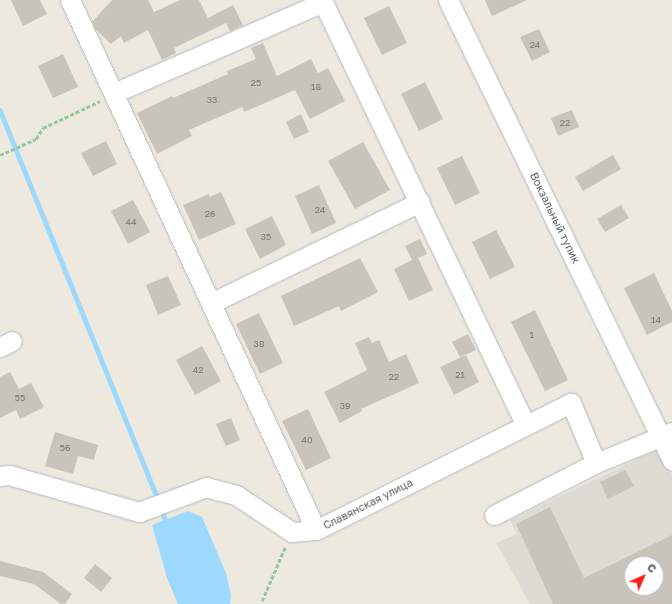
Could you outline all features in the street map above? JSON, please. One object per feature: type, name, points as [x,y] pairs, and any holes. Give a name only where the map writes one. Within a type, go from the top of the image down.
[{"type":"street","points":[[70,0],[316,530]]},
{"type":"street","name":"Вокзальный тупик","points":[[448,0],[666,434],[672,460]]},
{"type":"street","points":[[114,93],[323,1],[526,425]]},
{"type":"street","points":[[211,303],[420,202]]},
{"type":"street","name":"Славянская улица","points":[[292,532],[316,530],[571,403],[596,463]]},
{"type":"street","points":[[494,515],[596,463],[666,434]]},
{"type":"street","points":[[0,476],[9,475],[139,512],[206,487],[236,495],[292,532]]},
{"type":"path","points":[[0,155],[36,139],[43,128],[114,93]]},
{"type":"path","points":[[262,601],[292,532]]},
{"type":"shaded area","points":[[659,449],[672,475],[672,604],[530,604],[496,543],[517,534],[510,520]]},
{"type":"water","points":[[188,511],[202,517],[226,573],[231,595],[230,604],[178,604],[167,578],[152,525]]},
{"type":"building","points":[[11,0],[40,0],[47,14],[23,26]]},
{"type":"building","points":[[112,0],[148,0],[154,12],[180,0],[199,0],[208,18],[233,5],[243,25],[230,31],[226,23],[174,48],[176,53],[162,60],[148,30],[124,43],[121,36],[111,44],[96,30],[92,22]]},
{"type":"building","points":[[485,0],[527,0],[492,16]]},
{"type":"building","points":[[389,6],[407,43],[382,55],[364,18]]},
{"type":"building","points":[[539,29],[550,52],[532,61],[520,37]]},
{"type":"building","points":[[263,43],[277,76],[311,59],[318,73],[328,68],[345,101],[310,119],[295,90],[244,112],[242,107],[189,130],[192,136],[157,154],[137,113],[172,96],[173,98],[228,74],[227,71],[256,59],[251,48]]},
{"type":"building","points":[[63,54],[78,87],[53,98],[38,66]]},
{"type":"building","points":[[425,82],[443,119],[419,131],[401,94]]},
{"type":"building","points":[[572,110],[579,127],[558,136],[551,118]]},
{"type":"building","points":[[301,114],[309,132],[294,139],[286,122]]},
{"type":"building","points":[[106,141],[117,164],[93,176],[81,153]]},
{"type":"building","points":[[363,142],[390,190],[355,209],[328,161]]},
{"type":"building","points":[[613,155],[621,169],[583,191],[575,177]]},
{"type":"building","points":[[462,156],[480,193],[455,205],[437,168]]},
{"type":"building","points":[[319,185],[336,223],[312,234],[295,196]]},
{"type":"building","points":[[221,192],[236,224],[199,240],[183,205],[209,194],[210,197]]},
{"type":"building","points":[[133,200],[150,232],[128,244],[111,211]]},
{"type":"building","points":[[621,205],[629,218],[605,232],[597,219]]},
{"type":"building","points":[[272,216],[286,245],[260,259],[245,229]]},
{"type":"building","points":[[496,230],[515,267],[490,279],[472,242]]},
{"type":"building","points":[[420,239],[427,254],[418,258],[433,290],[409,301],[394,269],[412,260],[405,246]]},
{"type":"building","points":[[360,258],[378,292],[341,311],[339,306],[294,326],[281,296]]},
{"type":"building","points":[[654,273],[672,311],[672,322],[647,335],[624,288]]},
{"type":"building","points":[[168,276],[181,305],[158,315],[146,285]]},
{"type":"building","points":[[535,310],[568,380],[545,391],[511,322]]},
{"type":"building","points":[[259,313],[283,363],[260,374],[236,324]]},
{"type":"building","points":[[468,334],[476,350],[460,357],[452,342]]},
{"type":"building","points":[[369,337],[372,343],[379,340],[389,362],[406,354],[419,383],[361,409],[362,411],[340,423],[324,392],[367,370],[355,343]]},
{"type":"building","points":[[202,346],[221,381],[195,395],[176,360]]},
{"type":"building","points":[[466,355],[479,382],[454,395],[440,367]]},
{"type":"building","points":[[10,372],[19,389],[31,383],[44,407],[20,419],[16,410],[0,418],[0,377]]},
{"type":"building","points":[[308,409],[331,458],[306,470],[282,421]]},
{"type":"building","points":[[231,418],[240,440],[226,446],[216,424]]},
{"type":"building","points":[[55,432],[98,445],[94,460],[78,456],[73,474],[45,466]]},
{"type":"building","points":[[625,470],[634,486],[608,499],[600,482]]},
{"type":"building","points":[[550,507],[584,578],[624,558],[624,596],[664,596],[664,556],[629,556],[672,535],[672,604],[553,604],[516,524]]},
{"type":"building","points":[[0,561],[43,572],[72,594],[65,604],[61,604],[34,584],[0,576]]},
{"type":"building","points":[[95,564],[112,578],[101,592],[84,578]]},
{"type":"waterway","points":[[0,110],[158,500]]},
{"type":"waterway","points":[[161,509],[167,524]]}]
